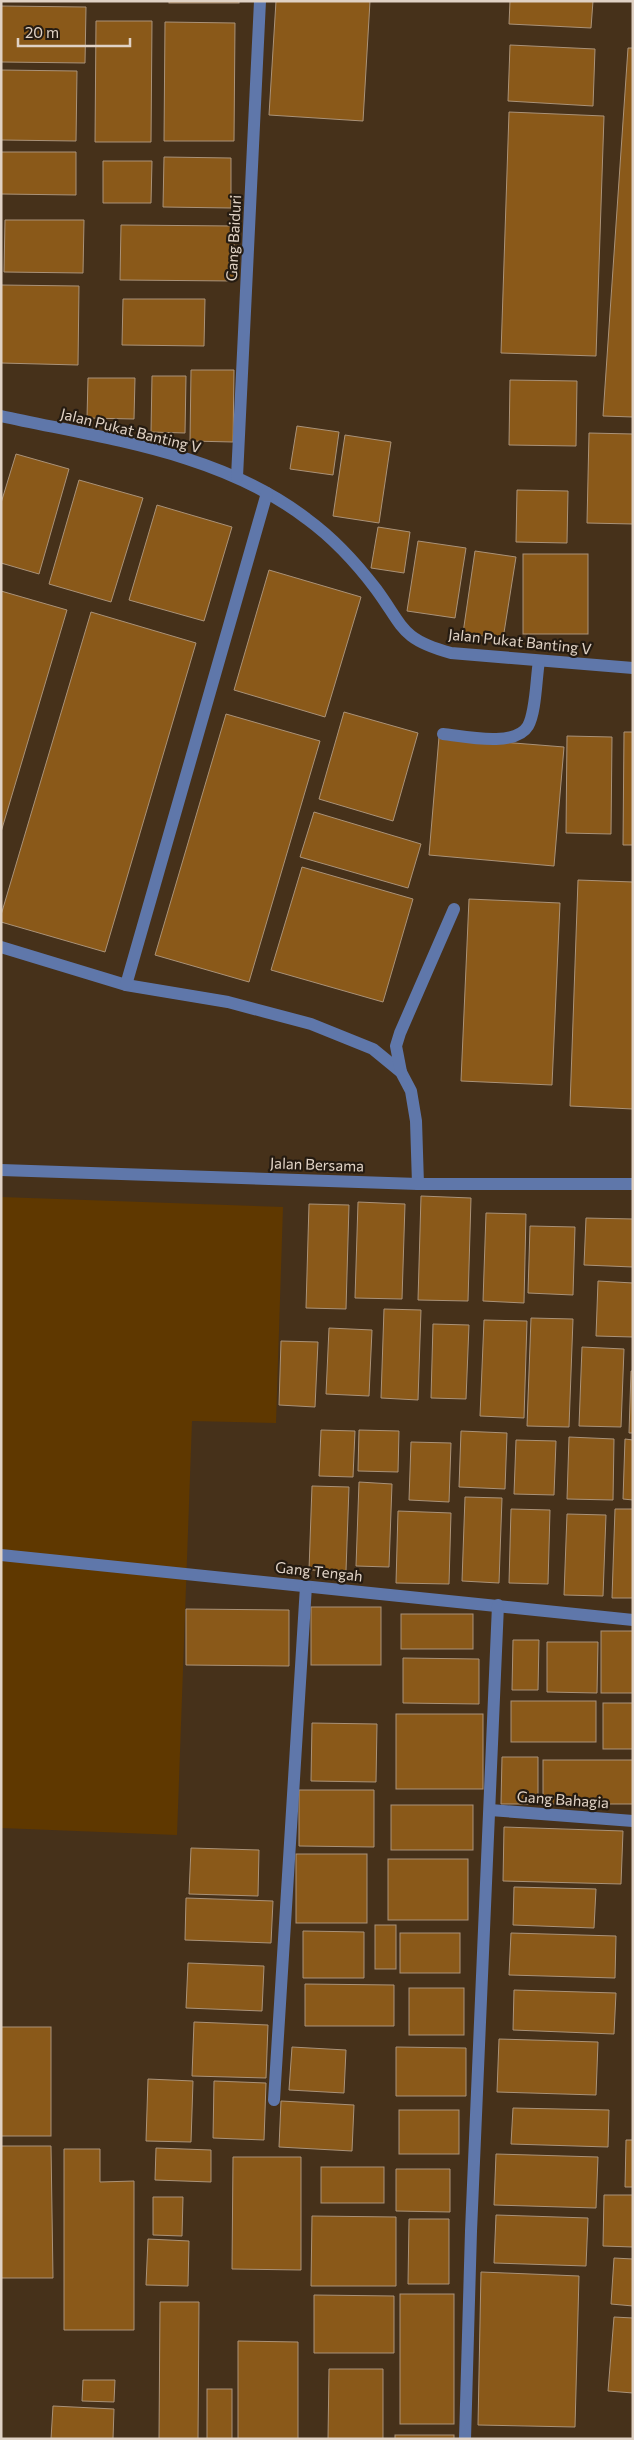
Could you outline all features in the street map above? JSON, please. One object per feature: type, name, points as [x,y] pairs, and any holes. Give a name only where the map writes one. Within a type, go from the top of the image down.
[{"type":"street","name":"Gang Baiduri","points":[[237,476],[260,1]]},
{"type":"street","name":"Jalan Pukat Banting V","points":[[1,416],[186,458],[237,476],[309,520],[346,555],[376,590],[395,620],[412,638],[432,648],[451,653],[633,668]]},
{"type":"street","points":[[126,985],[267,493]]},
{"type":"street","points":[[442,734],[508,739],[523,732],[531,717],[539,661]]},
{"type":"street","points":[[418,1184],[415,1104],[411,1091],[401,1072],[396,1046],[454,909]]},
{"type":"street","points":[[1,947],[126,985],[228,1002],[311,1024],[372,1050],[401,1072]]},
{"type":"street","name":"Jalan Bersama","points":[[1,1170],[418,1184],[633,1184]]},
{"type":"street","name":"Gang Tengah","points":[[1,1555],[633,1620]]},
{"type":"street","points":[[274,2100],[306,1586]]},
{"type":"street","points":[[465,2439],[471,2231],[498,1605]]},
{"type":"street","name":"Gang Bahagia","points":[[490,1810],[633,1821]]},
{"type":"shaded area","points":[[1,1197],[283,1207],[276,1423],[192,1421],[177,1835],[1,1828]]},
{"type":"building","points":[[169,1],[239,1],[239,3],[169,3]]},
{"type":"building","points":[[276,1],[370,1],[363,121],[269,115]]},
{"type":"building","points":[[510,1],[593,1],[591,28],[509,24]]},
{"type":"building","points":[[1,6],[86,7],[85,63],[1,62]]},
{"type":"building","points":[[96,21],[152,21],[151,142],[95,142]]},
{"type":"building","points":[[165,22],[235,23],[234,141],[164,141]]},
{"type":"building","points":[[510,45],[595,49],[593,106],[508,101]]},
{"type":"building","points":[[628,48],[633,48],[633,417],[603,416]]},
{"type":"building","points":[[1,70],[77,71],[76,141],[1,140]]},
{"type":"building","points":[[509,112],[604,116],[596,356],[501,353]]},
{"type":"building","points":[[1,152],[76,152],[76,195],[1,194]]},
{"type":"building","points":[[164,157],[231,158],[231,208],[163,207]]},
{"type":"building","points":[[103,161],[152,161],[151,203],[103,203]]},
{"type":"building","points":[[5,220],[84,220],[83,273],[4,272]]},
{"type":"building","points":[[121,225],[234,226],[234,281],[120,280]]},
{"type":"building","points":[[1,285],[79,286],[78,365],[1,363]]},
{"type":"building","points":[[123,299],[205,299],[204,346],[122,345]]},
{"type":"building","points":[[191,370],[234,370],[233,442],[190,441]]},
{"type":"building","points":[[152,376],[186,376],[185,433],[151,432]]},
{"type":"building","points":[[88,378],[135,378],[134,419],[87,418]]},
{"type":"building","points":[[510,380],[577,381],[576,446],[509,445]]},
{"type":"building","points":[[297,426],[339,432],[333,475],[290,469]]},
{"type":"building","points":[[589,433],[633,434],[633,524],[587,523]]},
{"type":"building","points":[[345,435],[391,442],[379,523],[333,516]]},
{"type":"building","points":[[16,454],[69,469],[39,574],[1,563],[1,503]]},
{"type":"building","points":[[79,480],[143,498],[111,602],[49,584]]},
{"type":"building","points":[[517,490],[568,491],[567,543],[516,542]]},
{"type":"building","points":[[157,505],[232,527],[204,621],[129,600]]},
{"type":"building","points":[[378,527],[410,532],[404,573],[371,568]]},
{"type":"building","points":[[418,541],[466,548],[455,618],[407,611]]},
{"type":"building","points":[[475,551],[516,557],[503,639],[463,633]]},
{"type":"building","points":[[523,554],[588,554],[588,634],[523,634]]},
{"type":"building","points":[[269,570],[361,597],[325,717],[234,690]]},
{"type":"building","points":[[1,591],[67,610],[1,832]]},
{"type":"building","points":[[91,612],[196,643],[105,952],[1,922],[1,915]]},
{"type":"building","points":[[344,712],[418,733],[393,821],[319,799]]},
{"type":"building","points":[[226,714],[320,741],[249,982],[155,955]]},
{"type":"building","points":[[624,732],[633,732],[633,845],[623,845]]},
{"type":"building","points":[[567,736],[612,737],[611,834],[566,833]]},
{"type":"building","points":[[439,737],[564,747],[554,866],[429,855]]},
{"type":"building","points":[[314,812],[421,844],[408,888],[300,857]]},
{"type":"building","points":[[302,867],[413,899],[383,1002],[271,970]]},
{"type":"building","points":[[578,880],[633,882],[633,1109],[570,1106]]},
{"type":"building","points":[[469,899],[560,903],[552,1085],[461,1081]]},
{"type":"building","points":[[421,1196],[471,1198],[468,1301],[418,1300]]},
{"type":"building","points":[[358,1202],[405,1204],[402,1299],[355,1298]]},
{"type":"building","points":[[309,1204],[349,1205],[346,1309],[306,1308]]},
{"type":"building","points":[[486,1213],[526,1214],[524,1303],[483,1301]]},
{"type":"building","points":[[586,1218],[633,1219],[633,1267],[584,1265]]},
{"type":"building","points":[[530,1226],[575,1227],[573,1295],[528,1293]]},
{"type":"building","points":[[598,1281],[633,1283],[633,1337],[596,1336]]},
{"type":"building","points":[[384,1309],[421,1310],[418,1400],[381,1398]]},
{"type":"building","points":[[531,1318],[573,1319],[569,1427],[527,1426]]},
{"type":"building","points":[[484,1320],[527,1321],[524,1418],[480,1416]]},
{"type":"building","points":[[433,1324],[469,1325],[466,1399],[431,1398]]},
{"type":"building","points":[[329,1328],[372,1330],[369,1396],[326,1394]]},
{"type":"building","points":[[281,1341],[318,1342],[315,1407],[279,1405]]},
{"type":"building","points":[[582,1347],[624,1349],[621,1427],[579,1426]]},
{"type":"building","points":[[631,1371],[633,1371],[633,1433],[629,1433]]},
{"type":"building","points":[[321,1430],[355,1431],[353,1477],[319,1476]]},
{"type":"building","points":[[359,1430],[399,1431],[398,1472],[358,1471]]},
{"type":"building","points":[[461,1431],[507,1433],[505,1489],[459,1487]]},
{"type":"building","points":[[569,1437],[614,1439],[613,1500],[567,1499]]},
{"type":"building","points":[[625,1439],[633,1440],[633,1500],[623,1499]]},
{"type":"building","points":[[516,1440],[556,1441],[554,1495],[514,1494]]},
{"type":"building","points":[[411,1442],[451,1443],[449,1502],[409,1500]]},
{"type":"building","points":[[359,1482],[392,1484],[389,1567],[356,1566]]},
{"type":"building","points":[[312,1486],[349,1487],[346,1571],[309,1570]]},
{"type":"building","points":[[465,1497],[502,1498],[499,1583],[462,1581]]},
{"type":"building","points":[[511,1509],[550,1510],[548,1584],[509,1583]]},
{"type":"building","points":[[615,1509],[633,1509],[633,1598],[612,1598]]},
{"type":"building","points":[[398,1511],[451,1513],[449,1584],[396,1583]]},
{"type":"building","points":[[567,1514],[606,1515],[603,1596],[564,1595]]},
{"type":"building","points":[[311,1607],[381,1607],[381,1665],[311,1665]]},
{"type":"building","points":[[186,1609],[289,1610],[289,1666],[186,1665]]},
{"type":"building","points":[[401,1614],[473,1614],[473,1649],[401,1649]]},
{"type":"building","points":[[601,1631],[633,1631],[633,1693],[601,1693]]},
{"type":"building","points":[[513,1640],[539,1640],[538,1690],[512,1690]]},
{"type":"building","points":[[547,1642],[598,1642],[597,1693],[547,1692]]},
{"type":"building","points":[[403,1658],[479,1659],[479,1704],[403,1703]]},
{"type":"building","points":[[511,1701],[596,1701],[596,1742],[511,1742]]},
{"type":"building","points":[[603,1703],[633,1703],[633,1749],[603,1749]]},
{"type":"building","points":[[396,1714],[483,1714],[483,1789],[396,1789]]},
{"type":"building","points":[[312,1723],[377,1724],[376,1782],[311,1781]]},
{"type":"building","points":[[502,1757],[538,1757],[538,1804],[501,1804]]},
{"type":"building","points":[[543,1760],[633,1760],[633,1804],[543,1804]]},
{"type":"building","points":[[299,1790],[374,1790],[374,1847],[299,1846]]},
{"type":"building","points":[[391,1805],[473,1805],[473,1850],[391,1850]]},
{"type":"building","points":[[504,1827],[623,1831],[621,1884],[503,1881]]},
{"type":"building","points":[[191,1848],[259,1850],[258,1896],[189,1894]]},
{"type":"building","points":[[296,1854],[367,1854],[367,1923],[296,1923]]},
{"type":"building","points":[[388,1859],[468,1859],[468,1920],[388,1920]]},
{"type":"building","points":[[514,1887],[596,1889],[594,1928],[513,1925]]},
{"type":"building","points":[[186,1898],[273,1901],[271,1943],[185,1940]]},
{"type":"building","points":[[375,1925],[396,1925],[396,1969],[375,1969]]},
{"type":"building","points":[[303,1931],[364,1932],[364,1978],[303,1978]]},
{"type":"building","points":[[400,1933],[460,1933],[460,1973],[400,1973]]},
{"type":"building","points":[[511,1933],[616,1936],[615,1978],[509,1975]]},
{"type":"building","points":[[188,1963],[264,1966],[262,2011],[186,2008]]},
{"type":"building","points":[[305,1984],[394,1985],[394,2026],[305,2026]]},
{"type":"building","points":[[409,1988],[464,1988],[464,2035],[409,2035]]},
{"type":"building","points":[[514,1990],[616,1993],[614,2034],[513,2030]]},
{"type":"building","points":[[194,2022],[268,2025],[266,2078],[192,2076]]},
{"type":"building","points":[[1,2027],[51,2027],[51,2136],[1,2136]]},
{"type":"building","points":[[499,2039],[598,2042],[596,2095],[497,2092]]},
{"type":"building","points":[[292,2047],[346,2050],[344,2093],[289,2090]]},
{"type":"building","points":[[396,2047],[466,2048],[466,2096],[396,2096]]},
{"type":"building","points":[[148,2079],[193,2081],[191,2142],[146,2141]]},
{"type":"building","points":[[214,2081],[266,2083],[264,2140],[213,2138]]},
{"type":"building","points":[[281,2101],[354,2105],[352,2151],[279,2147]]},
{"type":"building","points":[[513,2108],[609,2110],[608,2147],[511,2144]]},
{"type":"building","points":[[399,2110],[459,2110],[459,2154],[399,2154]]},
{"type":"building","points":[[626,2140],[633,2140],[633,2187],[625,2187]]},
{"type":"building","points":[[1,2146],[51,2146],[53,2278],[1,2278]]},
{"type":"building","points":[[156,2148],[211,2150],[211,2182],[155,2180]]},
{"type":"building","points":[[64,2149],[100,2149],[100,2182],[134,2181],[134,2330],[64,2330]]},
{"type":"building","points":[[496,2154],[598,2157],[596,2208],[494,2205]]},
{"type":"building","points":[[233,2157],[301,2157],[301,2270],[232,2269]]},
{"type":"building","points":[[321,2167],[384,2167],[384,2203],[321,2203]]},
{"type":"building","points":[[396,2169],[450,2169],[450,2212],[396,2211]]},
{"type":"building","points":[[604,2195],[633,2195],[633,2247],[603,2246]]},
{"type":"building","points":[[153,2197],[183,2197],[182,2236],[153,2235]]},
{"type":"building","points":[[496,2215],[588,2218],[586,2266],[494,2263]]},
{"type":"building","points":[[312,2216],[396,2217],[396,2286],[311,2286]]},
{"type":"building","points":[[409,2219],[449,2219],[449,2284],[408,2284]]},
{"type":"building","points":[[148,2239],[189,2241],[188,2286],[146,2285]]},
{"type":"building","points":[[614,2258],[633,2259],[633,2306],[611,2304]]},
{"type":"building","points":[[481,2272],[579,2276],[575,2427],[478,2425]]},
{"type":"building","points":[[400,2294],[454,2294],[454,2424],[400,2424]]},
{"type":"building","points":[[314,2295],[394,2296],[394,2353],[314,2353]]},
{"type":"building","points":[[160,2302],[199,2302],[198,2439],[159,2439]]},
{"type":"building","points":[[614,2317],[633,2318],[633,2393],[608,2391]]},
{"type":"building","points":[[238,2341],[298,2342],[298,2439],[238,2439]]},
{"type":"building","points":[[329,2369],[383,2369],[383,2439],[328,2439]]},
{"type":"building","points":[[83,2380],[115,2380],[114,2402],[82,2401]]},
{"type":"building","points":[[207,2389],[232,2389],[232,2439],[207,2439]]},
{"type":"building","points":[[53,2406],[114,2409],[113,2439],[51,2439]]},
{"type":"building","points":[[395,2435],[454,2435],[454,2439],[395,2439]]}]
